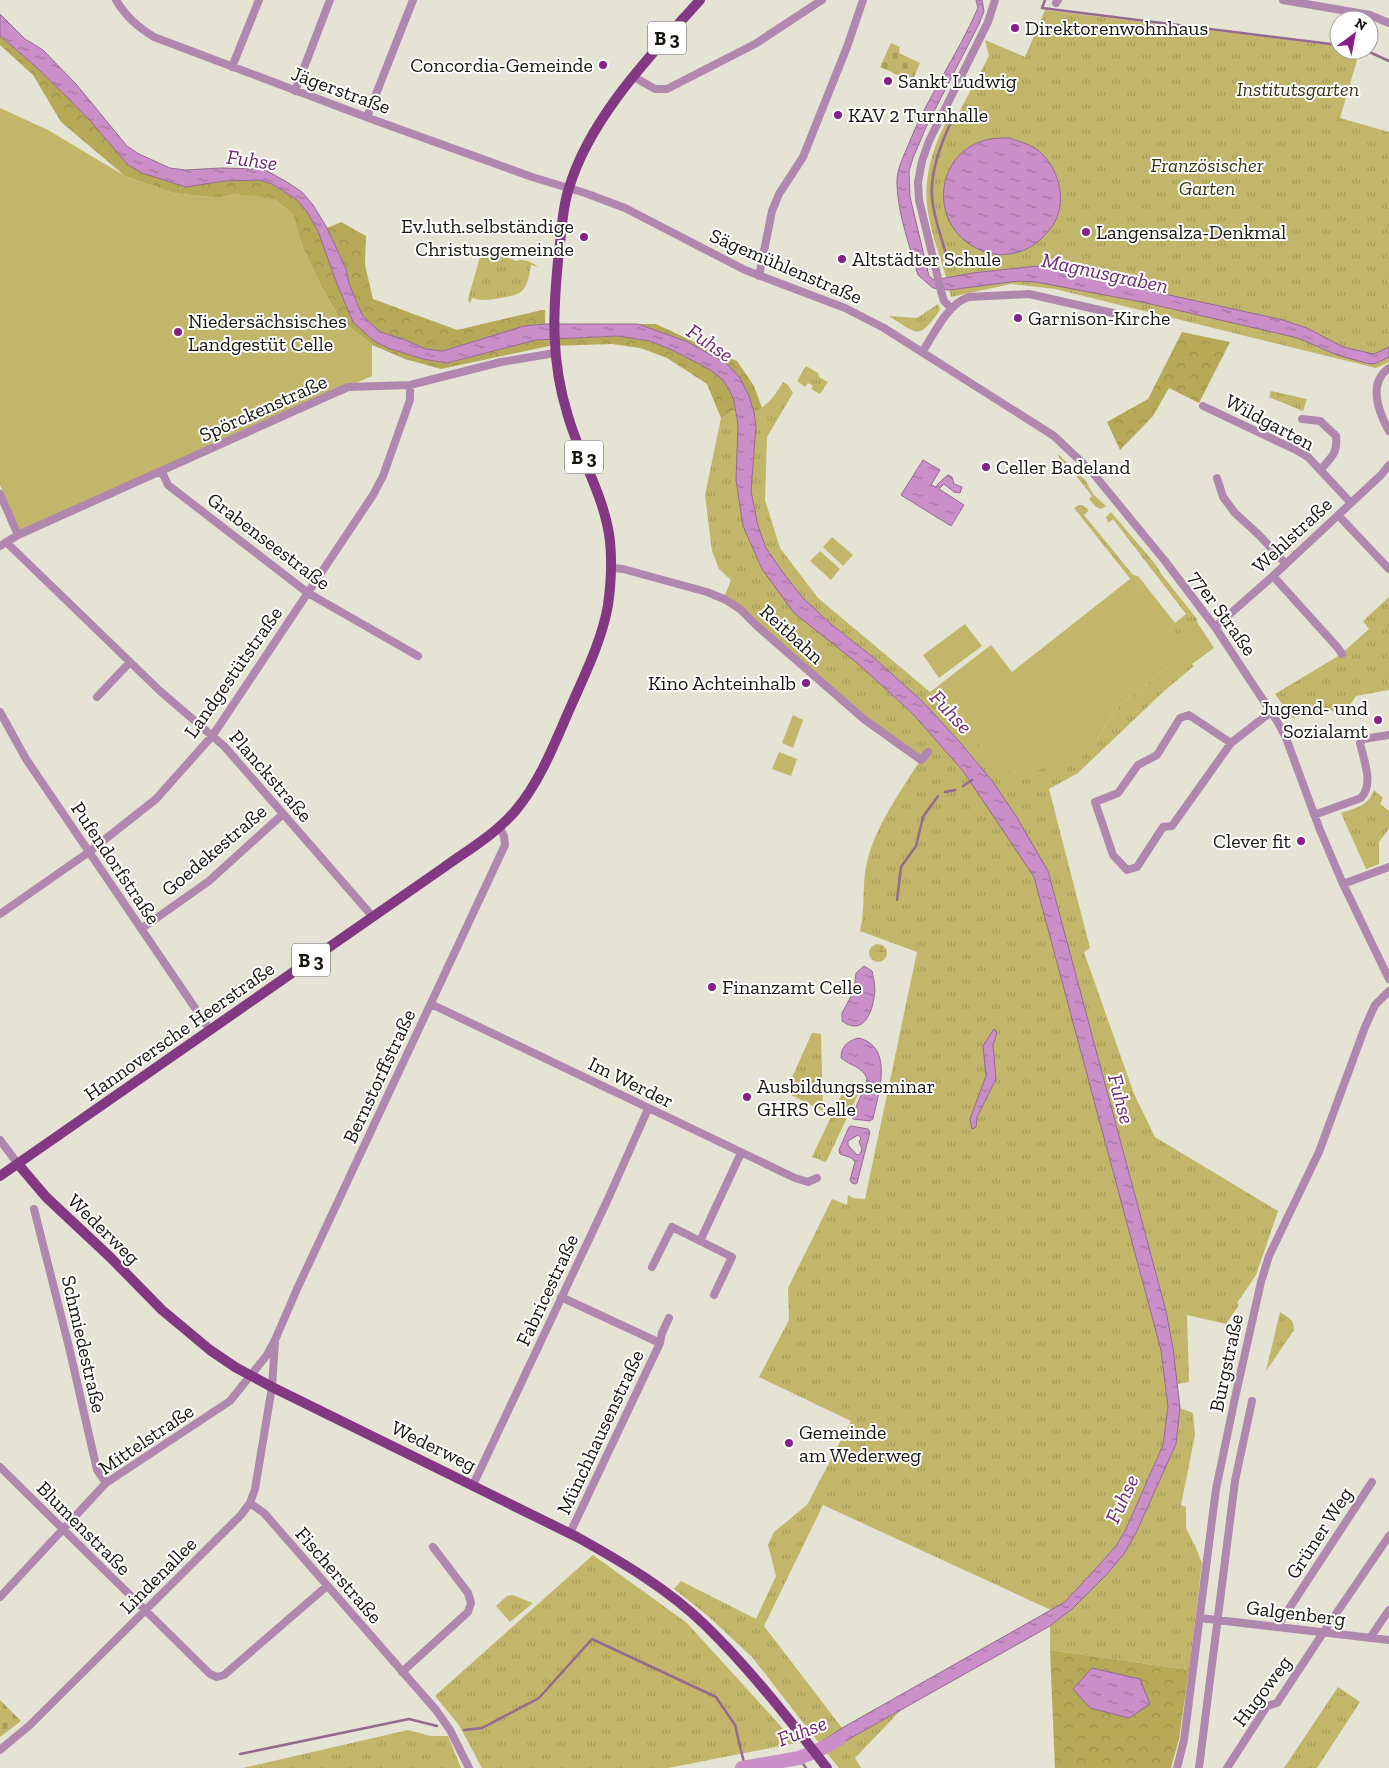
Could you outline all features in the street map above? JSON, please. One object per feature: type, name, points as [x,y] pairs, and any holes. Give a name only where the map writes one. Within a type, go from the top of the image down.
[{"type":"main road","name":"B 3","points":[[499,827],[524,800],[537,778],[574,699],[598,640],[607,607],[611,568],[610,540],[593,480],[568,418],[558,380],[555,350],[555,319],[561,239],[568,189],[584,150],[634,76],[700,0]]},
{"type":"main road","name":"Hannoversche Heerstraße","points":[[0,1176],[443,868],[499,827]]},
{"type":"main road","name":"Wederweg","points":[[18,1164],[46,1197],[110,1257],[162,1310],[210,1350],[251,1376],[570,1534],[637,1572],[665,1592],[704,1624],[742,1663],[827,1768]]},
{"type":"street","name":"Jägerstraße","points":[[116,0],[140,29],[154,37],[295,91],[568,189]]},
{"type":"street","points":[[232,67],[259,0]]},
{"type":"street","points":[[295,91],[330,0]]},
{"type":"street","points":[[367,117],[413,0]]},
{"type":"street","points":[[634,76],[655,89],[667,89],[755,44],[822,0]]},
{"type":"street","points":[[759,276],[772,211],[779,194],[803,157],[847,47],[863,0]]},
{"type":"street","points":[[954,305],[944,302],[940,290],[919,200],[918,182],[922,161],[929,141],[988,22],[995,0]]},
{"type":"street","points":[[1283,0],[1370,15],[1389,23]]},
{"type":"street","name":"Sägemühlenstraße","points":[[568,189],[625,208],[759,276],[845,308],[923,351],[982,389]]},
{"type":"street","points":[[923,351],[954,305],[969,297],[1029,294],[1113,313]]},
{"type":"street","name":"Spörckenstraße","points":[[3,544],[18,535],[348,387],[410,385],[555,350]]},
{"type":"street","points":[[1389,368],[1380,377],[1377,389],[1379,409],[1389,432]]},
{"type":"street","name":"Landgestütstraße","points":[[0,914],[89,852],[156,799],[213,735],[374,495],[383,476],[410,400],[410,385]]},
{"type":"street","name":"77er Straße","points":[[982,389],[1054,436],[1092,472],[1165,561],[1215,627],[1286,738],[1314,815],[1343,884],[1389,979]]},
{"type":"street","name":"Wildgarten","points":[[1203,406],[1308,457],[1351,503]]},
{"type":"street","name":"Wildgarten","points":[[1302,419],[1320,422],[1336,436],[1338,446],[1334,456],[1320,470]]},
{"type":"street","name":"Wehlstraße","points":[[1215,627],[1286,564],[1381,475],[1389,465]]},
{"type":"street","name":"Grabenseestraße","points":[[162,472],[168,485],[308,593],[418,656]]},
{"type":"street","points":[[1218,478],[1223,497],[1235,513],[1286,564]]},
{"type":"street","points":[[0,494],[18,535]]},
{"type":"street","points":[[1338,515],[1389,569]]},
{"type":"street","name":"Planckstraße","points":[[3,544],[160,691],[213,735],[372,917]]},
{"type":"street","name":"Reitbahn","points":[[611,568],[623,568],[707,592],[726,600],[740,609],[865,720],[921,760],[928,752]]},
{"type":"street","points":[[1273,576],[1342,654]]},
{"type":"street","points":[[96,697],[130,662]]},
{"type":"street","points":[[1231,743],[1189,715],[1180,718],[1156,755],[1138,765],[1118,794],[1095,802],[1113,855],[1127,870],[1137,867],[1163,827],[1172,826],[1231,743],[1271,712]]},
{"type":"street","name":"Pufendorfstraße","points":[[1,717],[26,759],[210,1030]]},
{"type":"street","points":[[1314,815],[1361,798],[1366,793],[1368,784],[1360,743],[1363,739],[1389,735]]},
{"type":"street","name":"Goedekestraße","points":[[141,930],[208,881],[283,814]]},
{"type":"street","name":"Bernstorffstraße","points":[[251,1376],[275,1340],[505,845],[504,836],[499,827]]},
{"type":"street","points":[[1343,884],[1389,867]]},
{"type":"street","name":"Burgstraße","points":[[1177,1768],[1184,1740],[1216,1489],[1261,1282],[1269,1256],[1319,1152],[1375,1005],[1389,991]]},
{"type":"street","name":"Im Werder","points":[[431,1004],[795,1178],[808,1182],[817,1178]]},
{"type":"street","name":"Fabricestraße","points":[[473,1485],[608,1199],[648,1109]]},
{"type":"street","points":[[0,1140],[18,1164]]},
{"type":"street","points":[[700,1241],[741,1153]]},
{"type":"street","name":"Schmiedestraße","points":[[34,1209],[69,1347],[97,1470],[106,1483]]},
{"type":"street","points":[[652,1267],[672,1227],[732,1257],[714,1295]]},
{"type":"street","name":"Münchhausenstraße","points":[[561,1297],[660,1343]]},
{"type":"street","name":"Münchhausenstraße","points":[[570,1534],[660,1343],[662,1333],[669,1318]]},
{"type":"street","name":"Bernstorffstraße","points":[[272,1386],[275,1340]]},
{"type":"street","name":"Mittelstraße","points":[[0,1597],[106,1483],[230,1401],[251,1376]]},
{"type":"street","name":"Lindenallee","points":[[0,1750],[30,1725],[146,1611],[241,1515],[250,1503],[272,1386]]},
{"type":"street","name":"Burgstraße","points":[[1199,1768],[1235,1481],[1252,1402]]},
{"type":"street","name":"Blumenstraße","points":[[0,1467],[210,1674],[217,1677],[224,1675],[327,1586]]},
{"type":"street","name":"Grüner Weg","points":[[1276,1627],[1372,1482]]},
{"type":"street","name":"Fischerstraße","points":[[250,1503],[264,1514],[436,1710],[450,1730],[469,1768]]},
{"type":"street","name":"Hugoweg","points":[[1227,1768],[1267,1706],[1277,1703],[1322,1633],[1389,1536]]},
{"type":"street","points":[[402,1672],[468,1612],[472,1603],[468,1593],[433,1547]]},
{"type":"street","points":[[1370,1638],[1389,1610]]},
{"type":"street","name":"Galgenberg","points":[[1200,1618],[1389,1640]]},
{"type":"green space","name":"Französischer Garten","points":[[1045,10],[1329,45],[1329,60],[1357,60],[1340,118],[1389,132],[1389,362],[1376,368],[1055,289],[1011,284],[951,297],[931,228],[927,204],[927,182],[934,149],[948,119],[956,118],[989,56],[985,40],[1025,57]]},
{"type":"green space","points":[[0,36],[67,97],[128,165],[142,173],[186,187],[224,181],[259,180],[272,184],[297,200],[307,212],[318,231],[353,322],[388,348],[423,359],[447,363],[536,340],[617,336],[650,341],[709,369],[722,379],[729,389],[734,401],[735,410],[721,418],[707,384],[667,358],[640,348],[612,344],[549,346],[441,369],[405,359],[372,345],[339,318],[302,246],[292,213],[275,200],[234,194],[219,198],[173,193],[125,176],[61,122],[33,75],[0,45]]},
{"type":"green space","points":[[891,43],[900,47],[899,53],[920,63],[912,81],[880,67]]},
{"type":"green space","name":"Niedersächsisches Landgestüt Celle","points":[[0,108],[48,130],[125,176],[173,193],[219,198],[233,194],[259,196],[275,200],[292,213],[302,246],[339,318],[372,345],[372,376],[19,531],[0,485]]},
{"type":"green space","points":[[341,222],[366,236],[365,265],[373,299],[457,330],[542,310],[545,310],[545,324],[524,326],[443,351],[426,349],[380,332],[363,316],[349,283],[346,269],[327,228]]},
{"type":"green space","points":[[492,251],[516,261],[527,261],[538,267],[531,265],[528,280],[520,293],[489,300],[472,298],[470,304],[468,299],[480,257],[484,253]]},
{"type":"green space","points":[[938,304],[940,310],[933,320],[922,330],[918,331],[906,327],[889,316],[917,318]]},
{"type":"green space","points":[[638,324],[656,324],[737,361],[754,386],[762,408],[754,412],[740,379],[721,361],[694,346]]},
{"type":"green space","points":[[1182,332],[1230,342],[1199,403],[1169,388],[1153,416],[1120,450],[1107,422],[1148,399]]},
{"type":"green space","points":[[806,366],[828,382],[820,394],[811,389],[813,386],[808,383],[805,387],[797,381]]},
{"type":"green space","points":[[783,382],[788,385],[793,393],[767,437],[765,500],[780,548],[818,598],[930,692],[1008,770],[1022,773],[1096,740],[1119,706],[1172,664],[1192,664],[1194,666],[1164,691],[1078,773],[1049,789],[1090,948],[1084,952],[1134,1094],[1155,1137],[1278,1211],[1256,1275],[1237,1303],[1239,1305],[1226,1324],[1187,1315],[1189,1382],[1177,1384],[1166,1311],[1048,871],[993,782],[922,701],[803,598],[766,548],[758,526],[751,491],[756,426],[754,412],[771,400]]},
{"type":"green space","points":[[1271,391],[1307,399],[1303,411],[1269,397]]},
{"type":"green space","points":[[735,410],[738,425],[736,480],[743,526],[762,569],[856,662],[913,714],[963,771],[1034,877],[1161,1350],[1168,1407],[1163,1445],[1126,1529],[1116,1546],[1065,1602],[1051,1610],[823,1505],[764,1626],[842,1728],[819,1743],[752,1657],[708,1616],[674,1589],[681,1581],[756,1619],[776,1576],[768,1545],[774,1532],[807,1505],[851,1421],[759,1377],[789,1320],[788,1288],[832,1199],[847,1205],[848,1195],[853,1198],[865,1199],[917,952],[860,931],[866,867],[878,832],[921,759],[849,706],[758,626],[722,602],[731,580],[719,569],[712,551],[705,495],[721,418]]},
{"type":"green space","points":[[1058,454],[1086,481],[1093,494],[1106,506],[1101,509],[1096,507],[1089,499],[1092,496],[1066,463],[1062,466]]},
{"type":"green space","points":[[1079,505],[1089,510],[1084,515],[1133,575],[1138,576],[1175,623],[1186,614],[1113,519],[1108,523],[1106,517],[1111,512],[1156,565],[1197,619],[1197,622],[1178,637],[1138,583],[1132,581],[1074,508]]},
{"type":"green space","points":[[832,537],[853,555],[843,566],[823,547]]},
{"type":"green space","points":[[820,551],[840,569],[831,580],[810,561]]},
{"type":"green space","points":[[1130,579],[1138,583],[1178,636],[1197,622],[1214,648],[1192,664],[1172,664],[1119,706],[1096,740],[1087,747],[1026,776],[1008,770],[1003,773],[930,692],[991,645],[1012,672]]},
{"type":"green space","points":[[1389,597],[1389,690],[1356,696],[1348,708],[1292,718],[1275,694],[1340,655],[1369,629],[1363,621]]},
{"type":"green space","points":[[965,624],[982,646],[939,678],[923,655]]},
{"type":"green space","points":[[793,715],[803,720],[793,748],[782,743]]},
{"type":"green space","points":[[779,752],[797,759],[791,776],[772,769]]},
{"type":"green space","points":[[1374,790],[1383,798],[1380,804],[1389,811],[1389,829],[1379,842],[1379,864],[1366,869],[1341,813],[1365,803]]},
{"type":"green space","points":[[878,944],[884,947],[887,953],[884,959],[878,962],[872,959],[869,953],[872,947]]},
{"type":"green space","points":[[812,1033],[821,1034],[823,1111],[791,1095],[788,1091],[788,1086]]},
{"type":"green space","points":[[847,1083],[861,1088],[826,1162],[812,1157]]},
{"type":"green space","points":[[1280,1312],[1292,1321],[1294,1330],[1266,1371]]},
{"type":"green space","points":[[1180,1408],[1193,1413],[1195,1435],[1181,1505],[1186,1507],[1186,1528],[1202,1563],[1189,1670],[1050,1650],[1050,1626],[1072,1609],[1107,1574],[1124,1554],[1136,1533],[1176,1444]]},
{"type":"green space","points":[[593,1555],[687,1623],[796,1743],[668,1768],[482,1768],[459,1725],[435,1696]]},
{"type":"green space","points":[[513,1595],[533,1603],[510,1622],[496,1606],[507,1596]]},
{"type":"green space","points":[[1050,1650],[1189,1670],[1179,1739],[1171,1768],[1055,1768]]},
{"type":"green space","points":[[1338,1687],[1360,1702],[1317,1768],[1284,1768]]},
{"type":"green space","points":[[0,1700],[21,1721],[0,1737]]},
{"type":"green space","points":[[902,1709],[855,1758],[861,1768],[839,1768],[826,1752]]},
{"type":"green space","points":[[408,1730],[431,1736],[448,1736],[461,1768],[243,1768]]},
{"type":"water","points":[[976,0],[982,0],[984,11],[979,24],[927,125],[909,171],[910,197],[929,276],[934,280],[973,273],[1037,266],[1283,320],[1307,328],[1343,347],[1374,354],[1389,347],[1389,357],[1374,364],[1366,363],[1337,355],[1298,338],[1142,302],[1036,282],[1018,281],[949,290],[933,288],[918,275],[900,208],[897,175],[915,130],[932,95],[970,26],[978,8]]},
{"type":"water","points":[[0,14],[25,39],[43,50],[76,84],[127,146],[139,154],[170,168],[185,170],[221,168],[267,171],[302,192],[313,205],[327,228],[346,269],[349,283],[363,316],[380,332],[426,349],[443,351],[524,326],[545,324],[638,324],[688,342],[727,364],[740,378],[754,412],[756,426],[751,491],[758,526],[766,548],[803,598],[922,701],[958,740],[993,782],[1016,816],[1048,871],[1166,1311],[1173,1348],[1180,1408],[1176,1444],[1136,1533],[1124,1554],[1072,1609],[1050,1626],[826,1752],[819,1743],[842,1728],[1065,1602],[1116,1546],[1126,1529],[1163,1445],[1168,1407],[1161,1350],[1034,877],[963,771],[913,714],[856,662],[794,613],[762,569],[743,526],[736,480],[738,425],[734,401],[722,379],[709,369],[650,341],[617,336],[536,340],[447,363],[423,359],[388,348],[374,341],[353,322],[318,231],[307,212],[297,200],[272,184],[259,180],[224,181],[186,187],[142,173],[128,165],[67,97],[0,36]]},
{"type":"water","points":[[1009,138],[1036,149],[1049,162],[1060,188],[1060,208],[1053,225],[1037,243],[1015,253],[987,253],[962,238],[950,223],[945,207],[944,189],[948,172],[957,157],[971,146],[990,139]]},
{"type":"water","points":[[923,460],[940,470],[931,485],[936,487],[948,475],[952,477],[954,484],[962,487],[960,493],[954,492],[944,484],[939,489],[964,505],[951,526],[901,495]]},
{"type":"water","points":[[864,966],[872,971],[873,974],[875,991],[873,1005],[864,1022],[855,1026],[849,1025],[842,1021],[842,1013],[854,991],[856,973]]},
{"type":"water","points":[[994,1029],[997,1033],[993,1045],[996,1079],[977,1117],[976,1127],[972,1129],[970,1119],[986,1076],[983,1046]]},
{"type":"water","points":[[858,1038],[869,1043],[877,1051],[880,1061],[880,1084],[873,1119],[870,1121],[853,1119],[852,1116],[867,1078],[859,1069],[841,1058],[842,1050],[846,1045]]},
{"type":"water","points":[[849,1127],[868,1129],[870,1132],[857,1183],[855,1184],[850,1180],[855,1162],[852,1158],[840,1154],[839,1150]],"holes":[[[858,1135],[861,1138],[859,1142],[862,1149],[860,1154],[857,1155],[848,1145],[848,1141]]]},
{"type":"water","points":[[1092,1668],[1140,1679],[1150,1704],[1129,1718],[1090,1708],[1073,1689]]},
{"type":"waterway","points":[[1045,0],[1042,8],[1329,44]]},
{"type":"waterway","points":[[1379,56],[1389,61]]},
{"type":"waterway","points":[[948,261],[934,212],[932,187],[937,157],[952,120]]},
{"type":"waterway","points":[[963,786],[972,780]]},
{"type":"waterway","points":[[945,792],[955,790]]},
{"type":"waterway","points":[[897,900],[901,867],[916,846],[923,817],[938,796]]},
{"type":"waterway","points":[[464,1730],[482,1728],[539,1698],[592,1639],[716,1697],[735,1725],[745,1767]]},
{"type":"waterway","points":[[240,1754],[409,1719],[437,1726]]},
{"type":"waterway","name":"Fuhse","points":[[742,1768],[799,1758],[839,1739]]},
{"type":"waterway","points":[[799,1758],[806,1768]]},
{"type":"place","name":"Direktorenwohnhaus","points":[[1015,28]]},
{"type":"place","name":"Concordia-Gemeinde","points":[[603,65]]},
{"type":"place","name":"Sankt Ludwig","points":[[888,81]]},
{"type":"place","name":"KAV 2 Turnhalle","points":[[838,115]]},
{"type":"place","name":"Langensalza-Denkmal","points":[[1086,232]]},
{"type":"place","name":"Ev.luth.selbständige Christusgemeinde","points":[[584,237]]},
{"type":"place","name":"Altstädter Schule","points":[[842,259]]},
{"type":"place","name":"Garnison-Kirche","points":[[1018,318]]},
{"type":"place","name":"Niedersächsisches Landgestüt Celle","points":[[178,332]]},
{"type":"place","name":"Celler Badeland","points":[[986,467]]},
{"type":"place","name":"Kino Achteinhalb","points":[[806,683]]},
{"type":"place","name":"Jugend- und Sozialamt","points":[[1378,720]]},
{"type":"place","name":"Clever fit","points":[[1301,841]]},
{"type":"place","name":"Finanzamt Celle","points":[[712,987]]},
{"type":"place","name":"Ausbildungsseminar GHRS Celle","points":[[747,1097]]},
{"type":"place","name":"Gemeinde am Wederweg","points":[[789,1443]]},
{"type":"park label","name":"Institutsgarten","points":[[1298,89]]},
{"type":"water label","name":"Magnusgraben","points":[[1105,273]]}]
